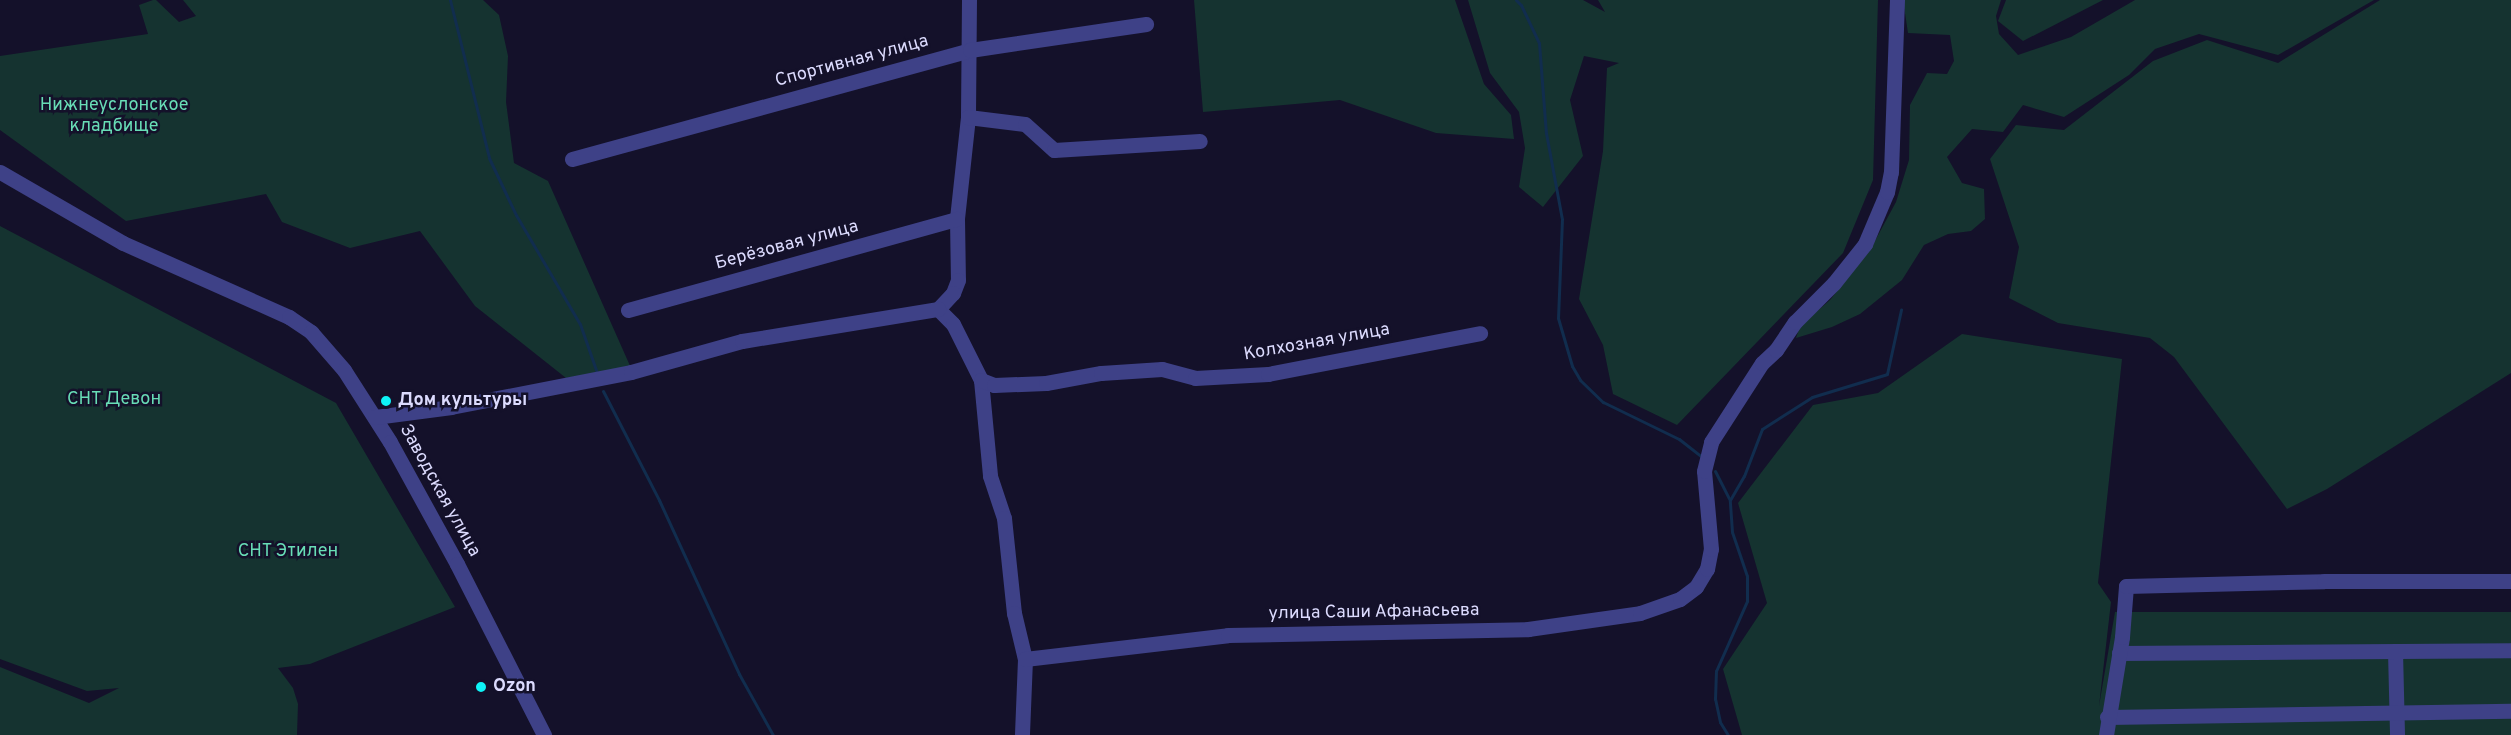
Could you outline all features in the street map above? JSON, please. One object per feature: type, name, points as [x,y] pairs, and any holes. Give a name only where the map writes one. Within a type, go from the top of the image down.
[{"type":"street","points":[[375,417],[451,407],[631,372],[742,341],[938,309],[947,302],[958,280],[957,219],[968,117],[969,0]]},
{"type":"street","name":"улица Саши Афанасьева","points":[[1025,659],[1228,635],[1528,629],[1640,613],[1680,599],[1696,587],[1707,569],[1711,549],[1711,526],[1704,471],[1711,442],[1762,363],[1776,350],[1795,322],[1834,283],[1865,244],[1884,200],[1891,172],[1897,0]]},
{"type":"street","name":"Спортивная улица","points":[[572,159],[970,50],[1146,24]]},
{"type":"street","points":[[968,117],[1025,124],[1054,150],[1200,141]]},
{"type":"street","name":"Заводская улица","points":[[0,172],[123,243],[289,317],[311,332],[344,370],[375,417],[457,564],[544,735]]},
{"type":"street","name":"Берёзовая улица","points":[[628,310],[957,219]]},
{"type":"street","points":[[938,309],[953,324],[981,380],[990,476],[1004,518],[1014,613],[1025,659],[1022,735]]},
{"type":"street","name":"Колхозная улица","points":[[981,380],[994,386],[1046,383],[1101,373],[1162,369],[1195,378],[1269,374],[1480,333]]},
{"type":"street","points":[[2106,735],[2119,653],[2126,586],[2511,581]]},
{"type":"street","points":[[2119,653],[2511,650]]},
{"type":"street","points":[[2395,651],[2397,735]]},
{"type":"street","points":[[2108,717],[2511,711]]},
{"type":"green space","name":"Нижнеуслонское кладбище","points":[[156,0],[179,22],[196,16],[183,0],[483,0],[499,15],[508,56],[506,102],[514,163],[548,181],[631,368],[566,378],[475,306],[420,231],[350,248],[282,222],[266,194],[126,221],[0,130],[0,56],[148,34],[139,5]]},
{"type":"green space","points":[[1194,0],[1455,0],[1484,84],[1511,115],[1514,139],[1436,133],[1340,100],[1203,112]]},
{"type":"green space","points":[[1468,0],[1583,0],[1605,12],[1598,0],[1878,0],[1873,180],[1843,253],[1677,425],[1613,394],[1603,345],[1579,299],[1603,151],[1607,68],[1619,63],[1584,56],[1570,100],[1583,156],[1543,207],[1519,187],[1525,148],[1519,112],[1490,73]]},
{"type":"green space","points":[[1903,0],[2001,0],[1996,16],[1999,34],[2018,55],[2071,37],[2135,0],[2374,0],[2278,55],[2199,34],[2155,49],[2129,75],[2064,117],[2023,105],[2003,132],[1972,129],[1947,157],[1962,183],[1984,189],[1985,219],[1971,231],[1948,234],[1924,245],[1902,280],[1860,314],[1832,327],[1796,338],[1800,326],[1830,300],[1870,250],[1896,202],[1909,160],[1910,105],[1927,73],[1947,74],[1954,61],[1950,35],[1908,33]]},
{"type":"green space","points":[[2006,0],[2103,0],[2023,41],[1998,21]]},
{"type":"green space","points":[[2380,0],[2511,0],[2511,373],[2327,489],[2287,509],[2174,357],[2150,338],[2058,323],[2009,298],[2019,247],[1990,159],[2016,125],[2064,130],[2153,61],[2207,40],[2278,63]]},
{"type":"green space","points":[[0,226],[336,403],[455,607],[310,664],[278,668],[293,688],[298,704],[297,735],[0,735],[0,667],[89,703],[119,688],[87,691],[0,659]]},
{"type":"green space","points":[[1962,334],[2122,359],[2098,583],[2111,602],[2099,706],[2115,612],[2511,612],[2511,735],[1742,735],[1723,669],[1767,603],[1738,503],[1813,405],[1878,393]]},
{"type":"waterway","points":[[450,0],[489,158],[516,215],[580,324],[596,370]]},
{"type":"waterway","points":[[1516,0],[1521,5],[1539,43],[1546,133],[1562,219],[1558,318],[1572,366],[1580,380],[1603,402],[1679,439],[1702,457]]},
{"type":"waterway","points":[[1728,735],[1720,722],[1715,699],[1716,671],[1747,601],[1747,576],[1732,532],[1730,500],[1744,476],[1762,429],[1812,397],[1887,374],[1901,310]]},
{"type":"waterway","points":[[603,391],[659,500],[739,674],[773,735]]},
{"type":"waterway","points":[[1715,471],[1729,499]]},
{"type":"place","name":"Дом культуры","points":[[386,401]]},
{"type":"place","name":"Ozon","points":[[481,687]]},
{"type":"park label","name":"СНТ Девон","points":[[114,400]]},
{"type":"park label","name":"СНТ Этилен","points":[[288,552]]}]
